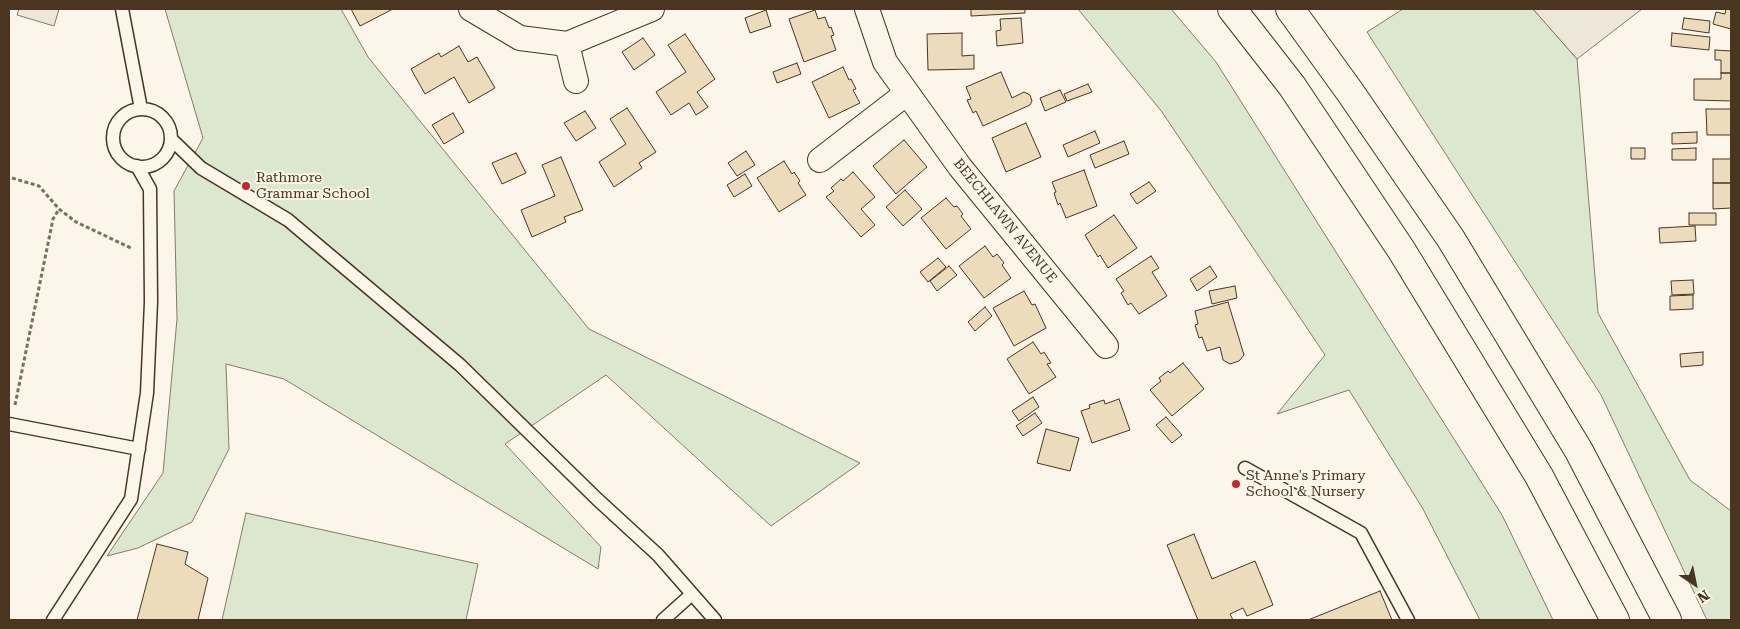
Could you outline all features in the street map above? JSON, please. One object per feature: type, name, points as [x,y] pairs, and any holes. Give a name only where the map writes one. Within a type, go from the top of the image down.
[{"type":"highway","points":[[1232,9],[1292,86],[1402,251],[1539,476],[1615,620]]},
{"type":"highway","points":[[1290,9],[1350,92],[1456,247],[1579,451],[1667,620]]},
{"type":"street","points":[[471,9],[520,38],[567,44],[652,9]]},
{"type":"street","name":"BEECHLAWN AVENUE","points":[[866,9],[885,62],[907,93],[960,167],[1106,346]]},
{"type":"street","points":[[567,44],[576,81]]},
{"type":"street","points":[[820,160],[907,93]]},
{"type":"lane","points":[[122,9],[141,109]]},
{"type":"lane","points":[[141,109],[150,110],[159,115],[170,130],[168,149],[164,157],[156,163],[147,166],[137,166],[121,158],[113,141],[117,123],[123,116],[131,111],[141,109]]},
{"type":"lane","points":[[170,139],[201,168],[288,220],[460,365],[597,499],[658,555],[715,620]]},
{"type":"lane","points":[[53,620],[130,499],[147,393],[151,302],[150,189],[137,166]]},
{"type":"lane","points":[[10,423],[138,449]]},
{"type":"lane","points":[[1245,468],[1361,533],[1408,620]]},
{"type":"lane","points":[[663,620],[692,594]]},
{"type":"path","points":[[12,178],[39,186],[59,208],[76,222],[150,256]]},
{"type":"path","points":[[10,423],[53,220],[59,208]]},
{"type":"green space","points":[[165,9],[341,9],[368,57],[589,329],[860,463],[771,526],[606,375],[505,444],[601,547],[598,569],[284,379],[226,364],[229,449],[192,522],[138,548],[107,556],[163,473],[177,319],[174,191],[203,138]]},
{"type":"green space","points":[[1078,9],[1171,9],[1216,62],[1502,515],[1553,620],[1480,620],[1423,509],[1349,390],[1277,414],[1325,355],[1162,112]]},
{"type":"green space","points":[[1403,9],[1533,9],[1577,59],[1598,313],[1690,480],[1731,511],[1731,620],[1707,620],[1601,395],[1367,32]]},
{"type":"green space","points":[[246,513],[478,564],[466,620],[222,620]]},
{"type":"shaded area","points":[[19,9],[59,9],[54,26],[17,15]]},
{"type":"shaded area","points":[[1533,9],[1642,9],[1577,59]]},
{"type":"building","points":[[351,9],[393,9],[360,26]]},
{"type":"building","points":[[971,9],[1025,9],[1025,13],[971,16]]},
{"type":"building","points":[[1726,9],[1731,9],[1731,29],[1713,24],[1716,12],[1725,14]]},
{"type":"building","points":[[766,10],[771,26],[750,33],[745,18]]},
{"type":"building","points":[[815,10],[818,19],[825,17],[829,28],[831,27],[834,35],[831,36],[836,50],[804,62],[789,19]]},
{"type":"building","points":[[1021,18],[1023,43],[997,46],[996,31],[1001,30],[1000,19]]},
{"type":"building","points":[[1684,18],[1710,21],[1709,33],[1682,29]]},
{"type":"building","points":[[962,33],[962,56],[974,55],[974,69],[928,70],[927,34]]},
{"type":"building","points":[[1672,33],[1710,37],[1709,50],[1671,46]]},
{"type":"building","points":[[685,34],[715,79],[697,92],[708,107],[696,115],[689,103],[671,115],[656,92],[686,72],[668,45]]},
{"type":"building","points":[[643,38],[655,55],[634,70],[622,52]]},
{"type":"building","points":[[459,46],[468,62],[477,57],[495,88],[469,103],[454,77],[425,94],[411,69],[439,53],[441,57]]},
{"type":"building","points":[[1715,50],[1731,51],[1731,73],[1721,73],[1721,60],[1715,60]]},
{"type":"building","points":[[797,63],[801,74],[777,83],[773,72]]},
{"type":"building","points":[[843,67],[856,89],[853,90],[860,103],[829,118],[812,82]]},
{"type":"building","points":[[1001,72],[1012,98],[1024,92],[1030,95],[1032,101],[1030,105],[983,126],[976,111],[973,113],[967,100],[971,99],[966,87]]},
{"type":"building","points":[[1721,73],[1731,73],[1731,101],[1694,100],[1694,79],[1721,79]]},
{"type":"building","points":[[1088,84],[1092,92],[1067,101],[1064,94]]},
{"type":"building","points":[[1060,90],[1066,102],[1045,111],[1040,98]]},
{"type":"building","points":[[627,108],[656,152],[639,163],[642,168],[614,187],[599,162],[626,144],[610,119]]},
{"type":"building","points":[[1706,109],[1731,109],[1731,135],[1707,135]]},
{"type":"building","points":[[585,111],[596,128],[576,141],[564,123]]},
{"type":"building","points":[[453,113],[464,132],[444,144],[432,125]]},
{"type":"building","points":[[1026,123],[1041,157],[1006,172],[992,138]]},
{"type":"building","points":[[1095,131],[1100,143],[1068,157],[1063,145]]},
{"type":"building","points":[[1697,132],[1697,143],[1672,144],[1672,133]]},
{"type":"building","points":[[904,140],[927,167],[896,194],[873,166]]},
{"type":"building","points":[[1124,141],[1129,154],[1095,168],[1090,155]]},
{"type":"building","points":[[1631,148],[1645,148],[1645,159],[1631,159]]},
{"type":"building","points":[[1696,148],[1696,160],[1672,160],[1672,149]]},
{"type":"building","points":[[746,151],[755,165],[737,176],[728,163]]},
{"type":"building","points":[[516,153],[526,173],[502,184],[492,163]]},
{"type":"building","points":[[561,157],[583,210],[564,217],[566,222],[532,237],[521,210],[555,196],[542,165]]},
{"type":"building","points":[[1713,159],[1731,159],[1731,183],[1713,183]]},
{"type":"building","points":[[784,161],[792,174],[794,172],[800,181],[798,183],[806,195],[779,212],[757,178]]},
{"type":"building","points":[[1084,170],[1097,206],[1066,218],[1060,203],[1058,205],[1052,182]]},
{"type":"building","points":[[853,172],[875,197],[861,209],[875,225],[861,237],[826,197],[834,191],[831,188]]},
{"type":"building","points":[[745,174],[752,186],[734,197],[727,185]]},
{"type":"building","points":[[1149,182],[1156,191],[1137,204],[1130,194]]},
{"type":"building","points":[[1713,183],[1731,183],[1731,208],[1713,209]]},
{"type":"building","points":[[905,190],[922,209],[903,226],[886,207]]},
{"type":"building","points":[[946,198],[954,207],[957,206],[963,214],[961,216],[971,229],[946,249],[921,218]]},
{"type":"building","points":[[1689,213],[1716,213],[1716,225],[1689,225]]},
{"type":"building","points":[[1114,215],[1137,248],[1108,268],[1100,255],[1098,257],[1085,235]]},
{"type":"building","points":[[1695,226],[1696,241],[1660,243],[1659,228]]},
{"type":"building","points":[[985,246],[993,257],[997,254],[1004,263],[1002,265],[1011,278],[984,298],[959,266]]},
{"type":"building","points":[[1151,256],[1159,268],[1152,272],[1167,296],[1139,314],[1131,303],[1128,305],[1121,293],[1124,291],[1116,279]]},
{"type":"building","points":[[938,258],[946,267],[928,282],[920,272]]},
{"type":"building","points":[[949,266],[957,275],[937,291],[930,281]]},
{"type":"building","points":[[1210,266],[1217,277],[1197,291],[1190,279]]},
{"type":"building","points":[[1693,280],[1694,294],[1672,295],[1671,281]]},
{"type":"building","points":[[1235,286],[1237,298],[1212,304],[1209,291]]},
{"type":"building","points":[[1024,291],[1032,305],[1035,304],[1046,328],[1014,346],[993,308]]},
{"type":"building","points":[[1693,295],[1693,309],[1670,310],[1670,296]]},
{"type":"building","points":[[1228,302],[1244,355],[1239,361],[1230,364],[1223,360],[1220,347],[1207,351],[1202,337],[1199,338],[1195,325],[1198,324],[1195,311]]},
{"type":"building","points":[[985,307],[992,316],[975,331],[968,322]]},
{"type":"building","points":[[1033,342],[1041,354],[1044,352],[1051,363],[1047,364],[1056,377],[1029,394],[1007,359]]},
{"type":"building","points":[[1703,352],[1703,365],[1681,367],[1680,354]]},
{"type":"building","points":[[1183,363],[1204,389],[1172,416],[1150,390],[1161,381],[1159,378],[1168,371],[1170,373]]},
{"type":"building","points":[[1033,397],[1039,407],[1019,421],[1012,411]]},
{"type":"building","points":[[1119,399],[1130,430],[1092,443],[1081,411],[1090,408],[1089,405],[1104,400],[1105,404]]},
{"type":"building","points":[[1035,413],[1042,423],[1023,436],[1016,426]]},
{"type":"building","points":[[1166,417],[1182,435],[1172,443],[1156,425]]},
{"type":"building","points":[[1046,429],[1079,438],[1070,471],[1037,463]]},
{"type":"building","points":[[1194,534],[1212,579],[1255,561],[1273,605],[1247,616],[1243,608],[1230,614],[1233,620],[1198,620],[1167,545]]},
{"type":"building","points":[[157,544],[188,552],[185,564],[208,578],[198,620],[137,620]]},
{"type":"building","points":[[1380,591],[1392,620],[1308,620]]},
{"type":"place","name":"Rathmore Grammar School","points":[[246,186]]},
{"type":"place","name":"St Anne's Primary School & Nursery","points":[[1236,484]]}]
